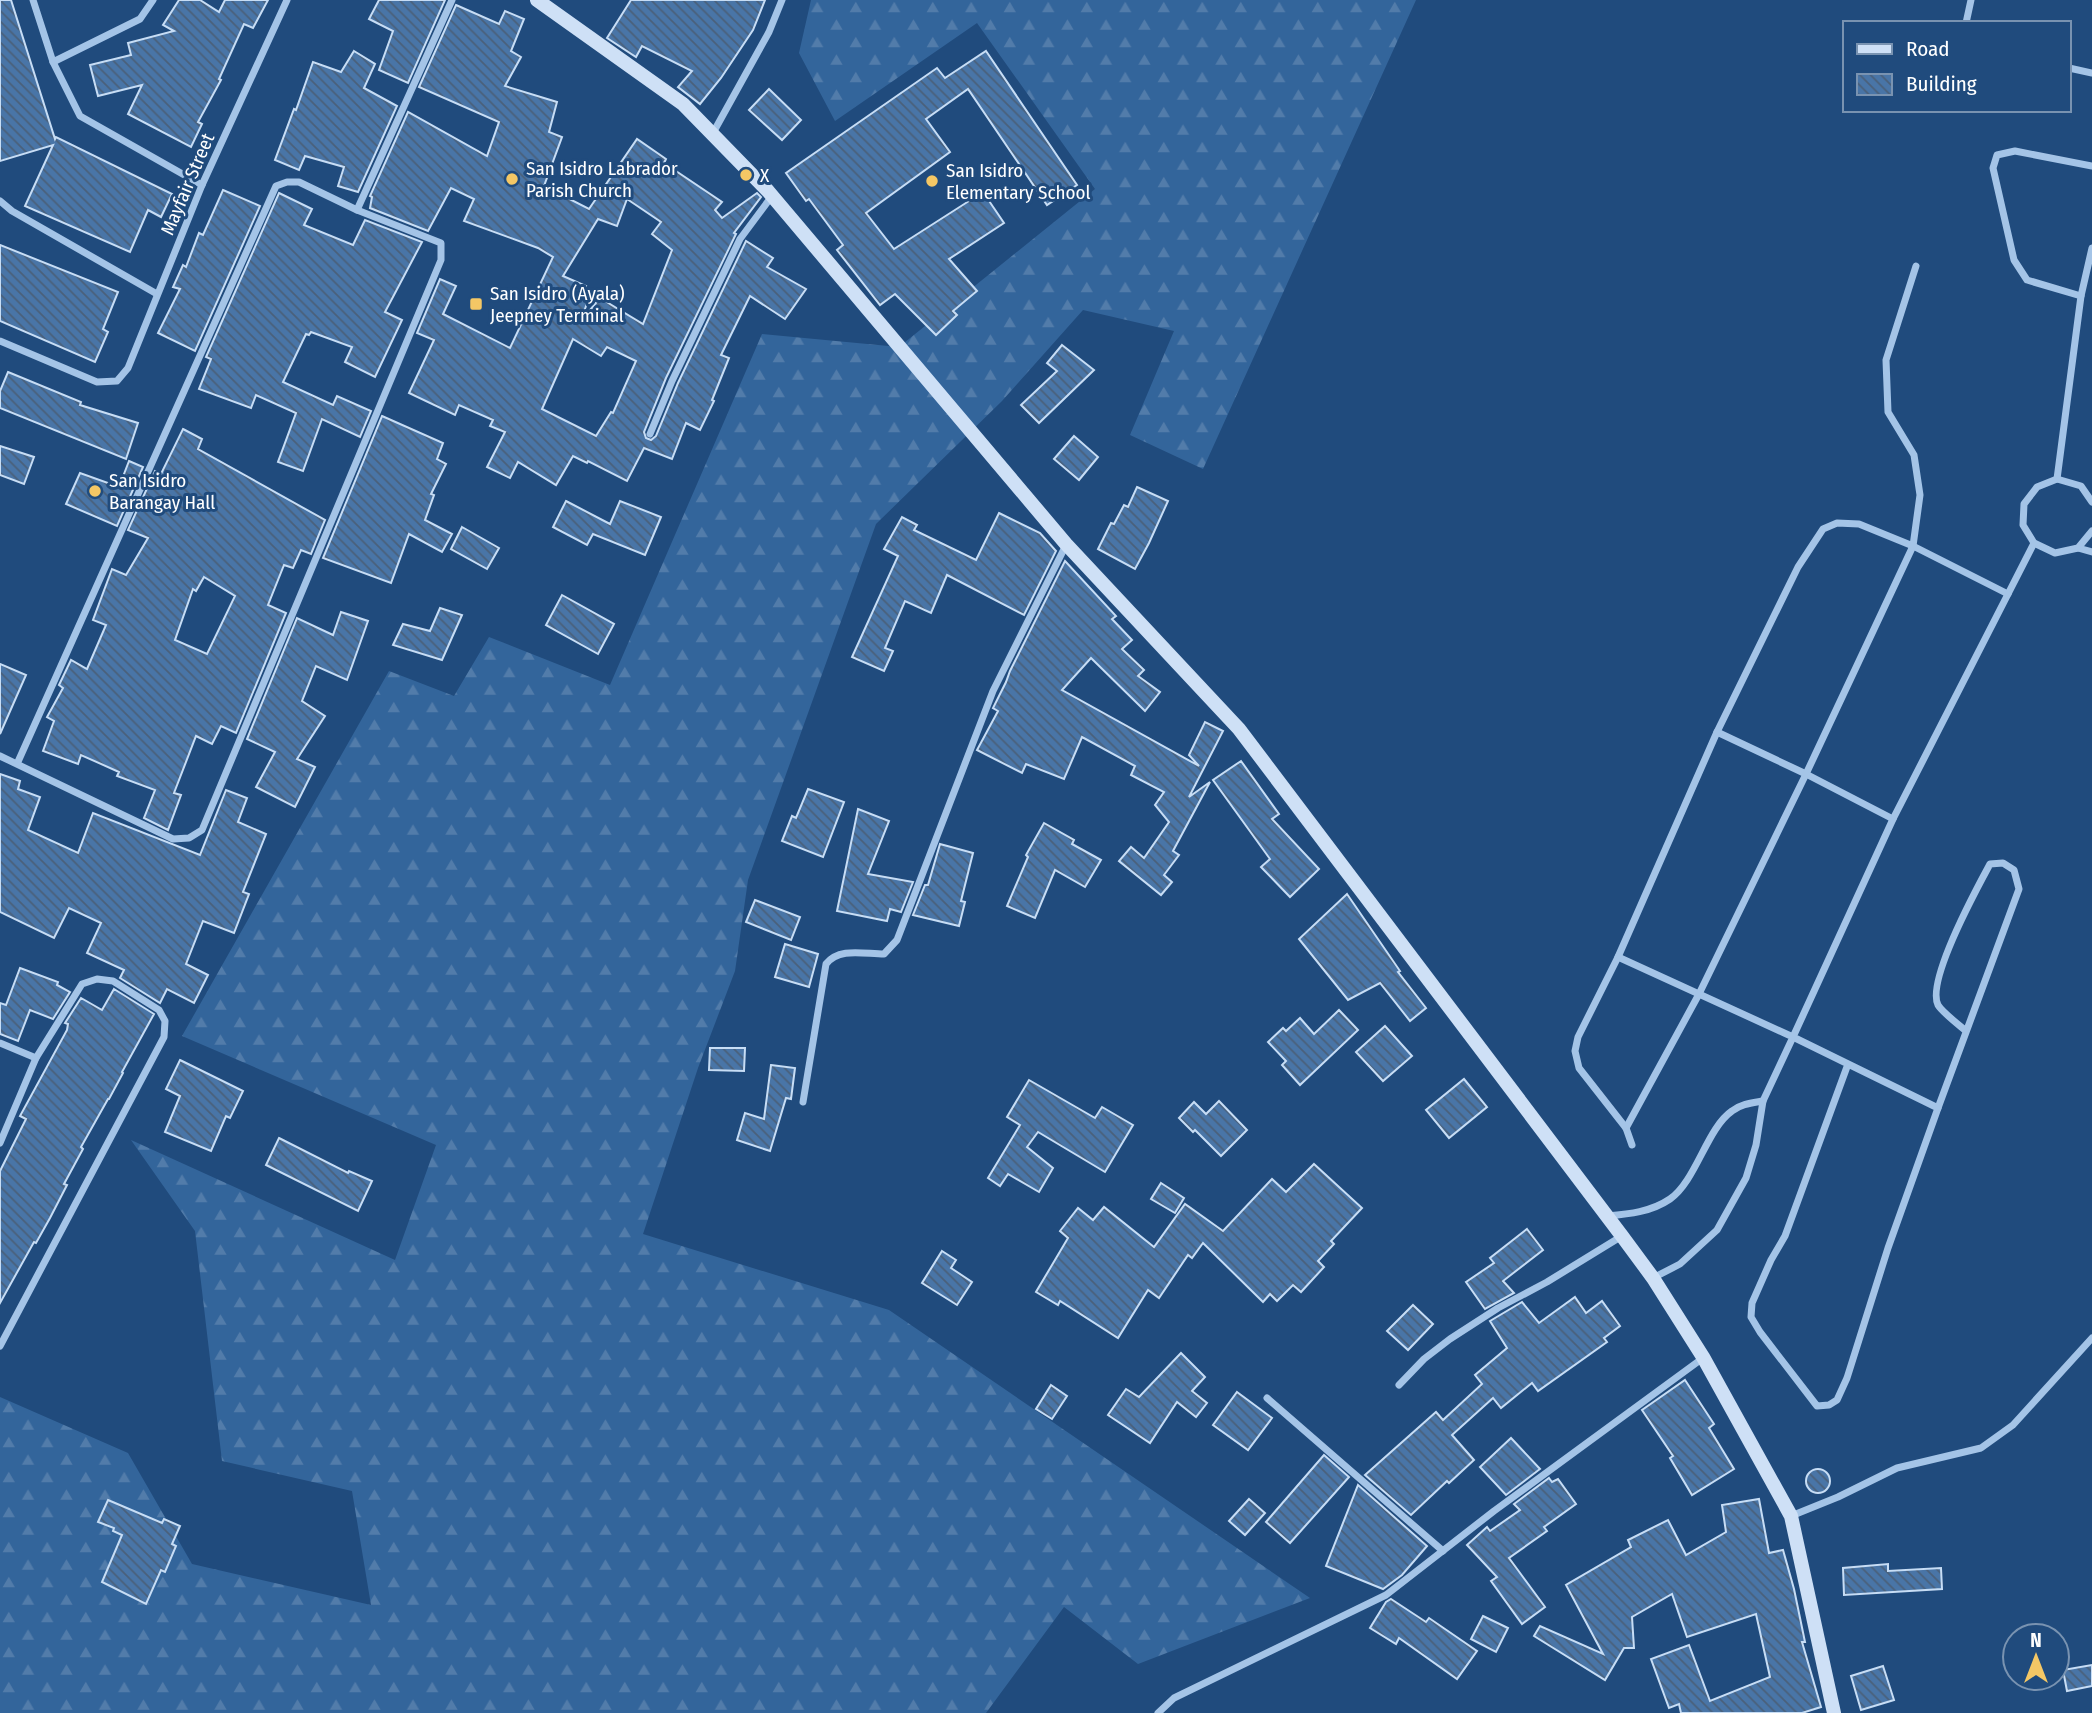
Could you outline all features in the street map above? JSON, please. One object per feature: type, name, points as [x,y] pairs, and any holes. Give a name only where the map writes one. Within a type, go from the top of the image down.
[{"type":"street","points":[[33,0],[53,62],[80,116],[202,185]]},
{"type":"street","points":[[53,62],[140,19],[153,0]]},
{"type":"street","name":"Mayfair Street","points":[[0,341],[97,382],[117,381],[128,368],[202,185],[287,0]]},
{"type":"street","points":[[357,210],[452,0]]},
{"type":"street","points":[[537,0],[683,103],[713,133],[772,196],[1066,544],[1239,729],[1622,1236],[1703,1357],[1791,1516],[1834,1713]]},
{"type":"street","points":[[713,133],[769,32],[782,0]]},
{"type":"street","points":[[1967,21],[1972,0]]},
{"type":"street","points":[[2071,68],[2092,73]]},
{"type":"street","points":[[2081,296],[2027,279],[2014,260],[1993,168],[1997,155],[2015,151],[2092,166]]},
{"type":"street","points":[[0,756],[173,839],[189,838],[202,830],[441,260],[441,243],[357,210],[299,182],[276,186],[17,764]]},
{"type":"street","points":[[650,434],[672,381],[740,239],[772,196]]},
{"type":"street","points":[[0,201],[12,211],[157,294]]},
{"type":"street","points":[[2057,479],[2081,296],[2092,248]]},
{"type":"street","points":[[1626,1128],[1699,994],[1913,546],[1920,495],[1914,455],[1888,412],[1886,360],[1916,265]]},
{"type":"street","points":[[2092,502],[2081,486],[2057,479],[2037,486],[2024,504],[2023,525],[2034,543],[2055,553],[2078,548],[2092,552]]},
{"type":"street","points":[[1632,1145],[1626,1128],[1579,1068],[1575,1051],[1578,1037],[1618,957],[1717,732],[1798,567],[1823,529],[1837,523],[1859,524],[1913,546],[2008,594]]},
{"type":"street","points":[[2078,548],[2092,531]]},
{"type":"street","points":[[1653,1279],[1680,1264],[1717,1230],[1746,1178],[1756,1145],[1763,1101],[1893,818],[2034,543]]},
{"type":"street","points":[[803,1102],[826,964],[831,957],[839,953],[884,954],[897,940],[993,691],[1066,544]]},
{"type":"street","points":[[1717,732],[1893,818]]},
{"type":"street","points":[[1848,1064],[1785,1236],[1752,1303],[1751,1317],[1760,1332],[1817,1406],[1829,1405],[1837,1400],[1847,1378],[1888,1248],[2020,889],[2014,870],[2003,863],[1990,864],[1970,901],[1939,975],[1936,991],[1938,1006],[1966,1031]]},
{"type":"street","points":[[1618,957],[1793,1037],[1938,1108]]},
{"type":"street","points":[[0,1143],[36,1058],[82,984],[97,979],[113,981],[159,1010],[165,1021],[164,1037],[0,1345]]},
{"type":"street","points":[[0,1043],[36,1058]]},
{"type":"street","points":[[1606,1216],[1639,1213],[1671,1199],[1688,1179],[1716,1130],[1730,1112],[1744,1104],[1763,1101]]},
{"type":"street","points":[[1399,1385],[1424,1359],[1450,1339],[1622,1236]]},
{"type":"street","points":[[1791,1516],[1839,1497],[1897,1468],[1981,1448],[2013,1425],[2092,1338]]},
{"type":"street","points":[[1158,1713],[1174,1698],[1386,1595],[1505,1502],[1703,1357]]},
{"type":"street","points":[[1267,1398],[1443,1551]]},
{"type":"green space","points":[[811,0],[1416,0],[1203,469],[1130,435],[1174,331],[1083,310],[1002,401],[876,524],[748,880],[735,971],[698,1068],[643,1234],[889,1310],[1310,1598],[1138,1664],[1064,1607],[986,1713],[0,1713],[0,1397],[128,1453],[192,1564],[371,1605],[352,1491],[222,1461],[195,1231],[131,1140],[395,1260],[436,1145],[182,1036],[389,671],[454,696],[489,637],[610,685],[762,334],[899,347],[1095,189],[977,23],[835,121],[799,53]]},
{"type":"building","points":[[0,0],[11,0],[55,139],[56,137],[172,194],[161,217],[148,210],[130,252],[25,206],[53,145],[0,161]]},
{"type":"building","points":[[179,0],[200,0],[219,12],[225,0],[268,0],[253,28],[244,24],[219,79],[221,80],[198,122],[202,124],[191,147],[128,114],[142,85],[98,96],[90,65],[131,55],[128,43],[174,31],[163,25]]},
{"type":"building","points":[[379,0],[445,0],[408,83],[379,70],[393,31],[369,19]]},
{"type":"building","points":[[631,0],[765,0],[753,30],[700,104],[678,87],[692,71],[642,46],[636,57],[607,38]]},
{"type":"building","points":[[456,5],[499,24],[505,11],[524,19],[511,51],[521,57],[505,86],[557,102],[549,132],[562,137],[544,186],[589,209],[637,139],[666,159],[664,163],[722,202],[715,210],[722,218],[757,193],[761,197],[734,233],[736,234],[666,378],[644,432],[646,438],[651,440],[656,436],[678,383],[746,241],[773,258],[767,267],[806,289],[785,319],[750,296],[721,355],[729,358],[712,400],[714,401],[700,430],[686,423],[672,459],[644,448],[627,481],[573,456],[556,485],[518,462],[510,478],[487,467],[505,432],[490,426],[493,420],[459,405],[455,415],[409,393],[434,340],[417,333],[440,279],[456,286],[443,314],[510,348],[553,257],[538,248],[464,221],[474,199],[451,188],[428,231],[370,208],[370,196],[408,112],[487,156],[499,122],[419,87]],"holes":[[[627,199],[661,222],[652,234],[672,250],[643,324],[600,298],[580,322],[591,293],[585,289],[586,286],[563,276],[598,219],[617,226]],[[573,339],[601,356],[607,347],[636,361],[613,413],[611,412],[596,436],[542,409]]]},
{"type":"building","points":[[354,51],[375,64],[364,88],[397,106],[358,192],[338,186],[344,167],[305,156],[299,170],[275,160],[313,62],[341,72]]},
{"type":"building","name":"San Isidro Elementary School","points":[[986,51],[1077,185],[1047,205],[968,89],[926,119],[950,152],[866,213],[894,249],[983,192],[1004,223],[949,259],[977,291],[953,311],[957,315],[936,335],[895,294],[880,305],[837,250],[843,245],[786,173],[937,68],[945,78]]},
{"type":"building","points":[[769,89],[801,120],[782,140],[749,110]]},
{"type":"building","points":[[223,190],[260,206],[195,351],[158,333],[180,289],[173,287],[183,265],[186,267],[199,233],[203,235]]},
{"type":"building","points":[[279,193],[312,209],[304,225],[353,245],[365,220],[422,242],[385,312],[402,320],[375,377],[345,362],[352,347],[311,332],[306,334],[283,382],[333,405],[337,396],[371,411],[360,437],[322,419],[303,471],[278,462],[296,413],[256,395],[251,408],[199,389],[211,359],[206,357]]},
{"type":"building","points":[[0,245],[118,292],[103,329],[108,332],[95,362],[0,321]]},
{"type":"building","points":[[1062,345],[1094,370],[1039,423],[1021,405],[1057,371],[1047,363]]},
{"type":"building","points":[[8,372],[81,402],[80,405],[138,423],[126,459],[0,408],[0,391]]},
{"type":"building","points":[[382,416],[443,443],[437,459],[446,464],[431,494],[434,495],[425,520],[452,534],[442,552],[409,534],[391,583],[323,558]]},
{"type":"building","points":[[183,429],[202,439],[198,449],[325,520],[311,554],[301,550],[293,568],[284,565],[268,605],[286,613],[236,733],[221,726],[212,744],[196,736],[174,793],[181,795],[168,830],[144,818],[155,790],[117,776],[119,772],[81,755],[78,764],[43,751],[54,721],[47,717],[63,688],[59,685],[71,660],[87,669],[106,625],[93,620],[112,569],[126,575],[148,538],[128,530],[155,471],[161,474]],"holes":[[[204,577],[235,596],[207,654],[175,640],[193,589],[196,591]]]},
{"type":"building","points":[[1074,436],[1098,457],[1079,480],[1054,459]]},
{"type":"building","points":[[0,446],[34,457],[24,484],[0,475]]},
{"type":"building","name":"San Isidro Barangay Hall","points":[[129,461],[143,467],[117,526],[66,504],[80,473],[119,487]]},
{"type":"building","points":[[1137,487],[1168,501],[1135,569],[1098,549],[1111,523],[1114,524],[1124,505],[1128,507]]},
{"type":"building","points":[[566,501],[610,524],[620,501],[661,517],[645,555],[593,534],[587,545],[553,527]]},
{"type":"building","points":[[999,513],[1040,533],[1056,551],[1024,615],[947,575],[931,613],[905,601],[885,648],[893,651],[884,671],[852,657],[898,556],[884,549],[902,517],[917,525],[914,530],[976,560]]},
{"type":"building","points":[[462,527],[499,548],[487,569],[451,549]]},
{"type":"building","points":[[1065,561],[1116,616],[1112,619],[1132,640],[1122,649],[1144,670],[1138,676],[1160,692],[1145,711],[1091,658],[1062,690],[1199,766],[1189,755],[1205,722],[1223,731],[1189,797],[1210,782],[1173,851],[1179,855],[1164,875],[1172,882],[1161,895],[1119,861],[1131,847],[1144,858],[1169,822],[1155,805],[1164,792],[1131,775],[1135,766],[1082,737],[1064,779],[1026,764],[1022,773],[977,750],[998,711],[993,708],[1010,671]]},
{"type":"building","points":[[562,595],[614,624],[598,654],[546,625]]},
{"type":"building","points":[[440,608],[462,615],[442,660],[393,645],[403,624],[430,631]]},
{"type":"building","points":[[341,612],[368,621],[347,680],[316,666],[302,701],[325,716],[297,759],[315,767],[295,807],[256,787],[275,752],[247,739],[297,618],[333,635]]},
{"type":"building","points":[[0,664],[26,675],[0,734]]},
{"type":"building","points":[[1241,761],[1279,814],[1272,819],[1319,869],[1290,897],[1261,867],[1270,859],[1213,780]]},
{"type":"building","points":[[0,774],[20,781],[18,789],[40,797],[28,830],[78,853],[93,813],[200,855],[226,790],[247,798],[238,822],[266,834],[243,892],[249,894],[234,933],[203,921],[186,964],[208,975],[194,1003],[167,989],[160,1003],[120,978],[124,970],[87,953],[101,923],[69,908],[54,938],[0,912]]},
{"type":"building","points":[[808,789],[844,802],[823,857],[782,841],[792,816],[796,818]]},
{"type":"building","points":[[858,809],[889,821],[868,874],[913,882],[901,912],[890,909],[887,921],[837,911]]},
{"type":"building","points":[[1044,823],[1074,840],[1072,844],[1101,860],[1085,887],[1055,870],[1035,918],[1007,906],[1028,857],[1026,855]]},
{"type":"building","points":[[940,844],[973,853],[961,901],[965,902],[959,926],[913,915],[925,885],[928,885]]},
{"type":"building","points":[[1347,894],[1400,971],[1398,972],[1426,1008],[1410,1021],[1380,983],[1348,1000],[1299,939]]},
{"type":"building","points":[[755,900],[800,917],[791,940],[746,922]]},
{"type":"building","points":[[785,944],[818,954],[809,987],[775,977]]},
{"type":"building","points":[[20,968],[58,982],[57,985],[70,992],[53,1019],[30,1010],[18,1041],[0,1034],[0,1003],[6,1005]]},
{"type":"building","points":[[114,989],[154,1014],[81,1147],[83,1149],[50,1218],[0,1303],[0,1171],[26,1119],[20,1116],[67,1030],[68,1024],[65,1023],[81,998],[102,1010]]},
{"type":"building","points":[[1339,1010],[1358,1030],[1300,1085],[1282,1065],[1286,1061],[1268,1042],[1283,1028],[1286,1031],[1300,1018],[1314,1034]]},
{"type":"building","points":[[1385,1026],[1412,1056],[1383,1081],[1356,1052]]},
{"type":"building","points":[[710,1048],[745,1048],[744,1071],[709,1070]]},
{"type":"building","points":[[180,1060],[243,1091],[230,1118],[226,1116],[211,1151],[165,1132],[180,1096],[166,1089]]},
{"type":"building","points":[[771,1065],[795,1068],[791,1099],[786,1098],[770,1151],[737,1140],[745,1113],[764,1119]]},
{"type":"building","points":[[1464,1079],[1487,1107],[1449,1138],[1426,1110]]},
{"type":"building","points":[[1029,1080],[1095,1118],[1102,1107],[1133,1125],[1105,1172],[1038,1132],[1027,1147],[1053,1168],[1039,1192],[1008,1174],[1000,1186],[988,1178],[1020,1125],[1007,1117]]},
{"type":"building","points":[[1219,1101],[1247,1130],[1221,1156],[1179,1118],[1194,1102],[1206,1114]]},
{"type":"building","points":[[279,1138],[348,1173],[349,1171],[372,1181],[358,1211],[266,1165]]},
{"type":"building","points":[[1314,1164],[1362,1208],[1331,1241],[1334,1244],[1318,1261],[1324,1267],[1301,1292],[1293,1285],[1277,1301],[1270,1294],[1263,1302],[1203,1243],[1192,1258],[1188,1255],[1159,1298],[1148,1290],[1118,1338],[1060,1301],[1058,1305],[1036,1292],[1068,1238],[1060,1231],[1078,1208],[1093,1220],[1104,1207],[1154,1247],[1185,1204],[1223,1231],[1272,1179],[1286,1192]]},
{"type":"building","points":[[1161,1183],[1184,1198],[1175,1213],[1151,1199]]},
{"type":"building","points":[[1527,1229],[1543,1250],[1503,1281],[1514,1293],[1485,1309],[1466,1282],[1494,1263],[1490,1258]]},
{"type":"building","points":[[942,1251],[956,1260],[951,1268],[972,1282],[957,1305],[922,1283]]},
{"type":"building","points":[[1575,1297],[1586,1313],[1602,1301],[1620,1326],[1604,1338],[1607,1342],[1538,1391],[1532,1383],[1501,1408],[1493,1398],[1452,1435],[1474,1460],[1449,1483],[1447,1481],[1411,1515],[1365,1475],[1436,1412],[1443,1420],[1482,1384],[1475,1375],[1507,1348],[1490,1321],[1522,1302],[1539,1323]]},
{"type":"building","points":[[1413,1305],[1433,1324],[1408,1350],[1387,1331]]},
{"type":"building","points":[[1181,1353],[1205,1377],[1192,1391],[1207,1403],[1196,1417],[1177,1402],[1150,1443],[1108,1415],[1126,1389],[1139,1397]]},
{"type":"building","points":[[1685,1380],[1714,1424],[1709,1428],[1734,1469],[1692,1495],[1670,1458],[1673,1456],[1642,1410]]},
{"type":"building","points":[[1051,1385],[1067,1396],[1052,1419],[1036,1409]]},
{"type":"building","points":[[1237,1392],[1272,1418],[1248,1450],[1213,1425]]},
{"type":"building","points":[[1511,1438],[1540,1469],[1506,1495],[1480,1467]]},
{"type":"building","points":[[1324,1455],[1349,1477],[1290,1543],[1266,1522]]},
{"type":"building","points":[[1818,1469],[1829,1476],[1830,1481],[1823,1492],[1818,1493],[1807,1486],[1806,1481],[1813,1470]]},
{"type":"building","points":[[1549,1478],[1552,1482],[1558,1479],[1576,1504],[1544,1527],[1547,1531],[1509,1558],[1545,1607],[1522,1624],[1491,1581],[1497,1577],[1467,1545],[1487,1527],[1490,1531],[1520,1510],[1514,1504]]},
{"type":"building","points":[[1358,1485],[1427,1546],[1402,1575],[1383,1589],[1326,1566]]},
{"type":"building","points":[[1249,1499],[1265,1513],[1245,1535],[1229,1521]]},
{"type":"building","points":[[1759,1499],[1769,1553],[1783,1550],[1805,1642],[1802,1642],[1821,1707],[1802,1713],[1681,1713],[1679,1704],[1669,1708],[1651,1659],[1689,1645],[1710,1701],[1770,1677],[1756,1614],[1687,1637],[1672,1594],[1632,1617],[1634,1648],[1624,1648],[1605,1680],[1534,1636],[1540,1626],[1603,1654],[1566,1585],[1631,1547],[1628,1540],[1668,1520],[1686,1555],[1726,1532],[1722,1505]]},
{"type":"building","points":[[108,1500],[162,1523],[164,1519],[180,1526],[172,1544],[176,1546],[165,1572],[161,1570],[146,1604],[102,1582],[122,1535],[113,1531],[114,1528],[98,1522]]},
{"type":"building","points":[[1888,1564],[1888,1571],[1941,1568],[1942,1589],[1844,1595],[1843,1568]]},
{"type":"building","points":[[1391,1599],[1426,1622],[1429,1618],[1477,1651],[1457,1679],[1399,1638],[1396,1644],[1370,1628],[1386,1602]]},
{"type":"building","points":[[1483,1616],[1508,1628],[1496,1652],[1471,1639]]},
{"type":"building","points":[[2092,1665],[2092,1686],[2071,1690],[2071,1669]]},
{"type":"building","points":[[1883,1666],[1894,1700],[1861,1710],[1851,1676]]},
{"type":"place","name":"X","points":[[746,175]]},
{"type":"place","name":"San Isidro Labrador Parish Church","points":[[512,179]]},
{"type":"place","name":"San Isidro Elementary School","points":[[932,181]]},
{"type":"place","name":"San Isidro (Ayala) Jeepney Terminal","points":[[476,304]]},
{"type":"place","name":"San Isidro Barangay Hall","points":[[95,491]]}]
